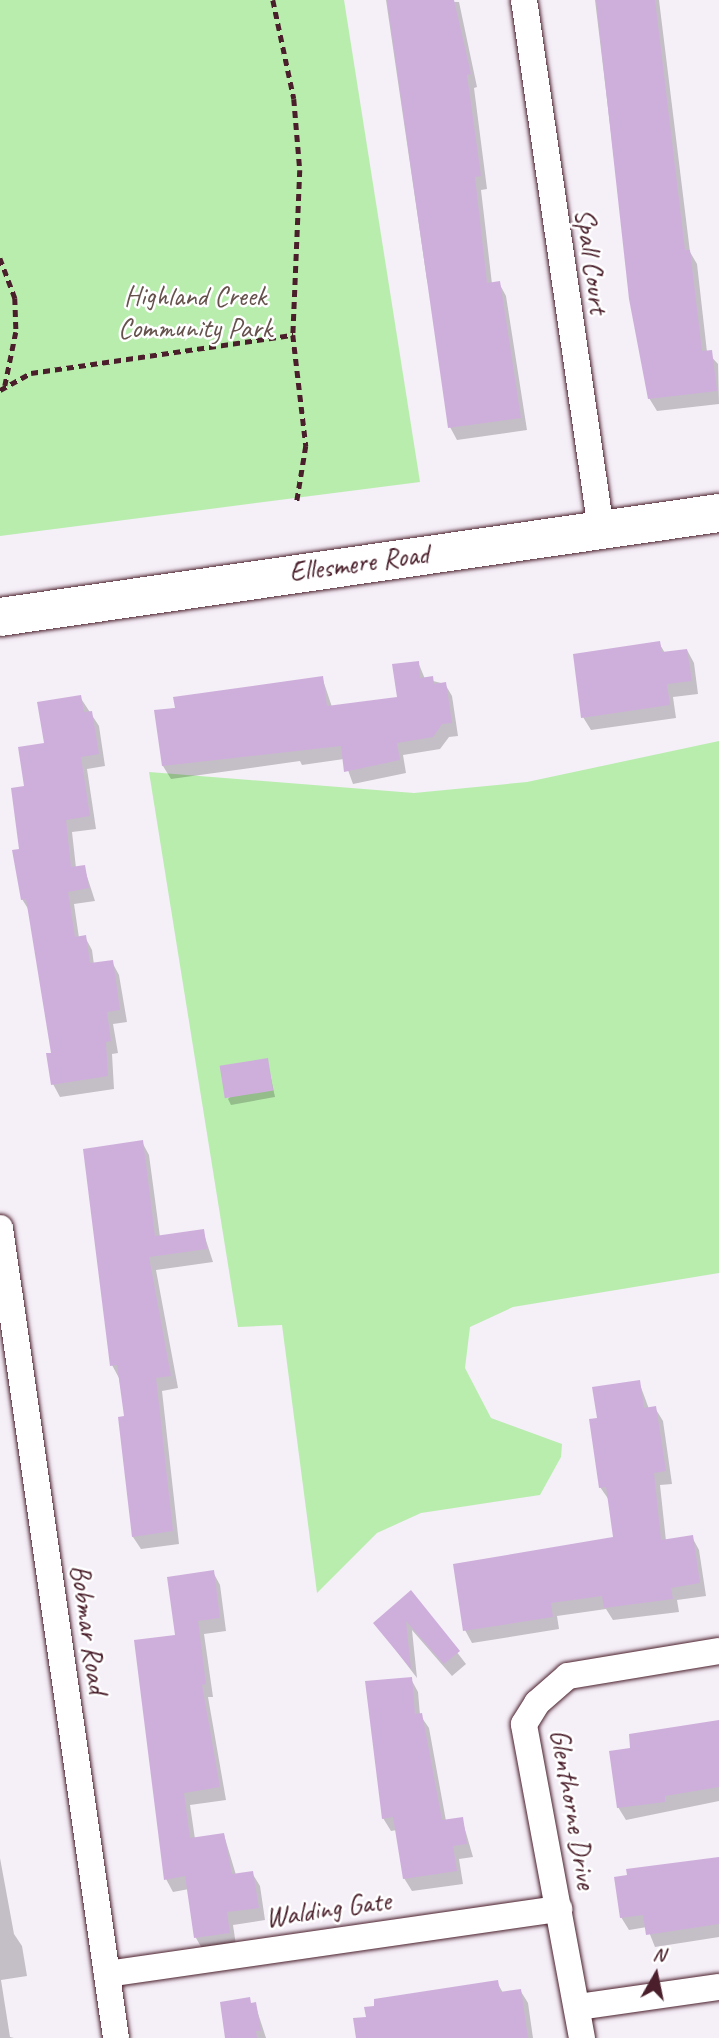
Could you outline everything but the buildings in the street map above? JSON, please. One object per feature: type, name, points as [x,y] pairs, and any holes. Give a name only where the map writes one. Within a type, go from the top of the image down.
[{"type":"main road","name":"Ellesmere Road","points":[[0,617],[719,513]]},
{"type":"street","name":"Spall Court","points":[[524,0],[601,530]]},
{"type":"street","name":"Bobmar Road","points":[[0,1228],[116,2038]]},
{"type":"street","name":"Glenthorne Drive","points":[[582,2038],[524,1724],[532,1710],[568,1676],[719,1651]]},
{"type":"street","name":"Walding Gate","points":[[107,1973],[559,1909]]},
{"type":"street","points":[[578,2007],[719,1987]]},
{"type":"path","points":[[273,0],[294,99],[300,170],[293,335],[306,446],[296,501]]},
{"type":"path","points":[[0,258],[15,298],[16,332],[2,388]]},
{"type":"path","points":[[2,388],[32,373],[293,335]]},
{"type":"green space","name":"Highland Creek Community Park","points":[[0,0],[344,0],[420,482],[0,536]]},
{"type":"green space","points":[[719,741],[719,1273],[513,1307],[470,1327],[465,1368],[491,1418],[562,1444],[561,1457],[540,1495],[421,1513],[377,1533],[317,1593],[282,1325],[238,1327],[149,772],[414,793],[527,782]]}]
